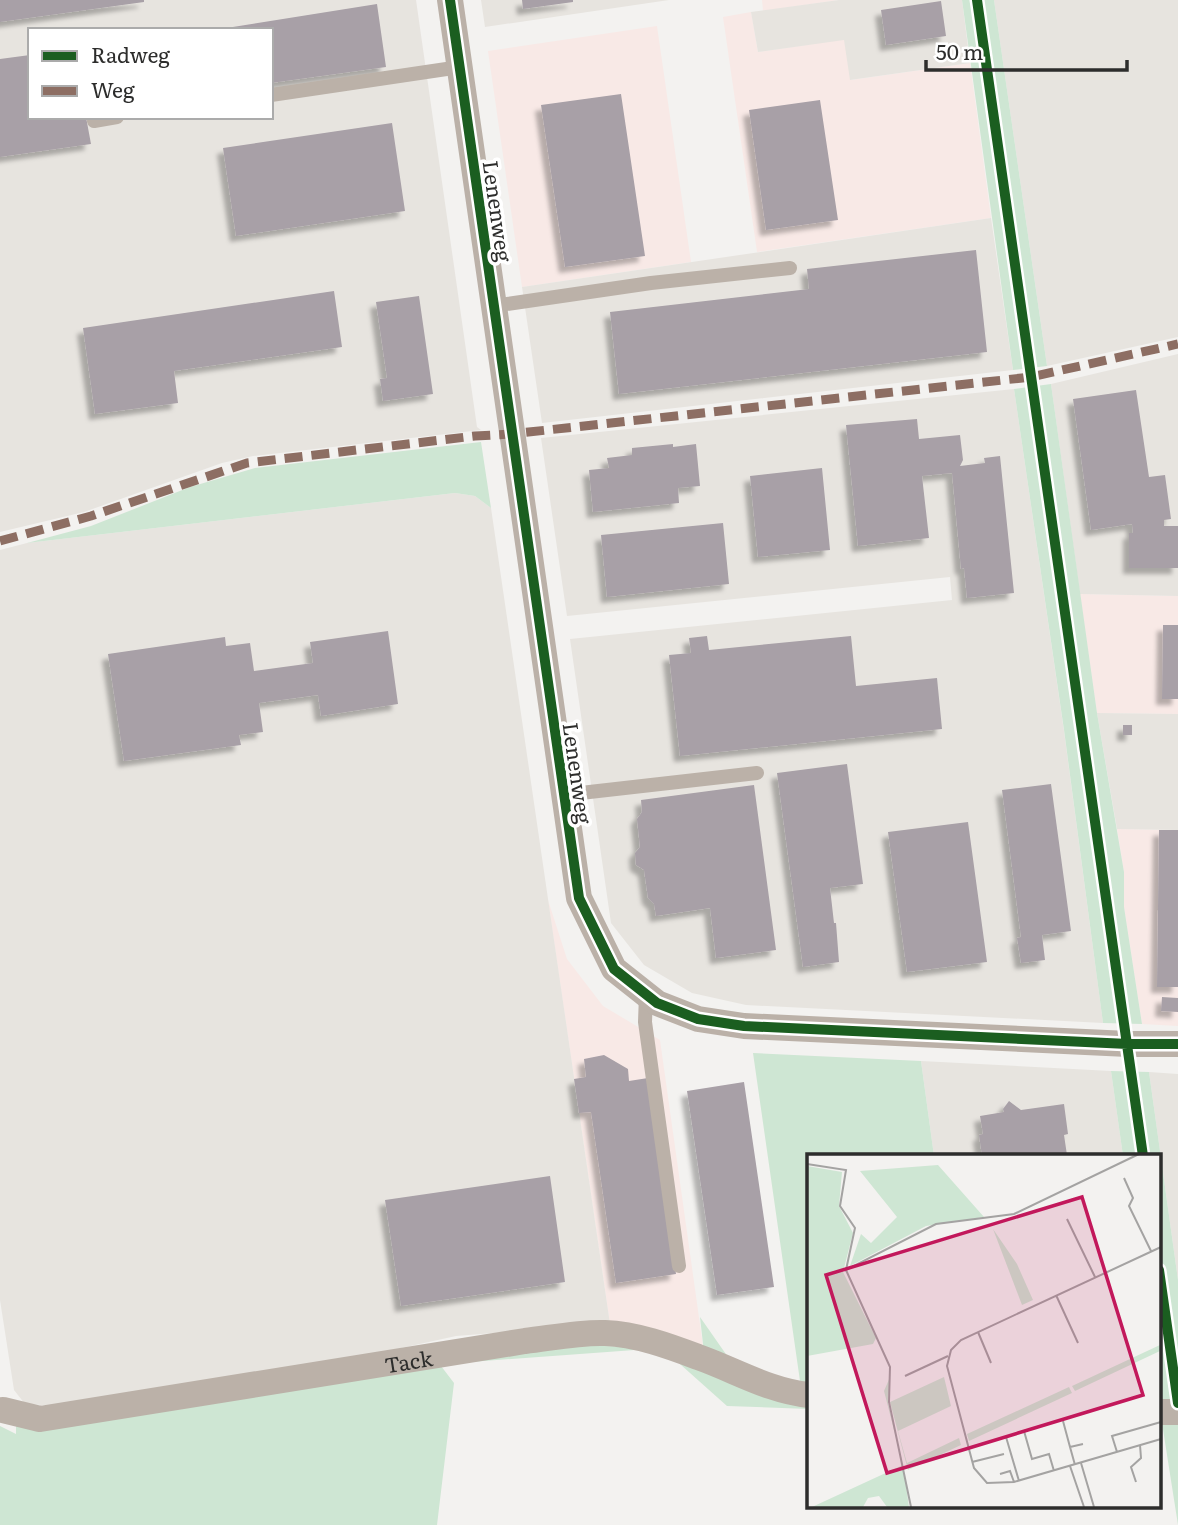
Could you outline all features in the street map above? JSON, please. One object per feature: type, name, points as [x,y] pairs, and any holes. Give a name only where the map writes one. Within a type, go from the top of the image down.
[{"type":"street","name":"Lenenweg","points":[[450,0],[579,898],[614,970],[657,1003],[698,1019],[744,1026],[1178,1044]]},
{"type":"street","name":"Tack","points":[[1,1404],[40,1419],[525,1341],[606,1333],[650,1341],[701,1358],[751,1380],[807,1395]]},
{"type":"street","points":[[1160,1412],[1178,1412]]},
{"type":"lane","points":[[273,95],[460,67]]},
{"type":"lane","points":[[94,121],[106,119]]},
{"type":"lane","points":[[493,306],[790,268]]},
{"type":"lane","points":[[563,794],[757,773]]},
{"type":"lane","points":[[646,995],[645,1022],[679,1266]]},
{"type":"shaded area","points":[[0,0],[416,0],[477,427],[481,430],[253,456],[222,463],[84,512],[0,532]]},
{"type":"shaded area","points":[[481,0],[669,0],[485,27]]},
{"type":"shaded area","points":[[762,0],[839,0],[763,11]]},
{"type":"shaded area","points":[[839,0],[962,0],[970,63],[850,80],[844,40],[758,52],[751,12]]},
{"type":"shaded area","points":[[994,0],[1178,0],[1178,337],[1047,366]]},
{"type":"shaded area","points":[[751,12],[758,52],[845,39],[851,80],[970,63],[991,218],[757,252],[723,17]]},
{"type":"shaded area","points":[[657,26],[691,262],[522,287],[488,51]]},
{"type":"shaded area","points":[[991,218],[1013,370],[542,423],[522,287]]},
{"type":"shaded area","points":[[1178,354],[1178,596],[1080,594],[1051,384]]},
{"type":"shaded area","points":[[1014,389],[1103,1023],[746,1005],[692,993],[644,965],[611,923],[570,639],[952,600],[950,577],[567,616],[541,438]]},
{"type":"shaded area","points":[[455,493],[475,496],[491,508],[610,1324],[456,1336],[333,1363],[58,1406],[25,1404],[14,1390],[0,1300],[0,550],[27,543]]},
{"type":"shaded area","points":[[1080,594],[1178,596],[1178,714],[1097,713]]},
{"type":"shaded area","points":[[1097,713],[1178,714],[1178,830],[1117,829]]},
{"type":"shaded area","points":[[1117,829],[1178,830],[1178,1026],[1142,1024],[1124,907],[1124,872]]},
{"type":"shaded area","points":[[548,900],[567,959],[603,1006],[660,1040],[704,1353],[610,1324]]},
{"type":"shaded area","points":[[921,1061],[1111,1071],[1123,1154],[934,1154]]},
{"type":"shaded area","points":[[1149,1072],[1178,1074],[1178,1280]]},
{"type":"green space","points":[[962,0],[994,0],[1047,366],[1013,370]]},
{"type":"green space","points":[[1051,384],[1097,713],[1124,872],[1124,907],[1142,1024],[1103,1023],[1064,730],[1014,389]]},
{"type":"green space","points":[[481,442],[491,508],[475,496],[455,493],[27,543],[91,526],[190,487],[255,468]]},
{"type":"green space","points":[[753,1053],[921,1061],[934,1154],[807,1154],[807,1389],[801,1388]]},
{"type":"green space","points":[[1111,1071],[1149,1072],[1178,1280],[1178,1406],[1160,1406],[1160,1154],[1123,1154]]},
{"type":"green space","points":[[700,1317],[737,1370],[704,1353]]},
{"type":"green space","points":[[547,1344],[662,1348],[470,1362]]},
{"type":"green space","points":[[662,1348],[807,1400],[807,1409],[727,1406]]},
{"type":"green space","points":[[441,1366],[454,1383],[437,1525],[0,1525],[0,1426],[16,1434],[16,1425]]},
{"type":"green space","points":[[1178,1422],[1178,1525],[1162,1423]]},
{"type":"building","points":[[0,0],[144,0],[144,2],[0,22]]},
{"type":"building","points":[[522,0],[573,0],[573,2],[523,9]]},
{"type":"building","points":[[941,1],[946,36],[886,45],[881,10]]},
{"type":"building","points":[[377,4],[386,67],[273,83],[273,28],[227,28]]},
{"type":"building","points":[[28,55],[28,119],[86,119],[91,144],[0,157],[0,59]]},
{"type":"building","points":[[621,94],[645,256],[565,267],[541,105]]},
{"type":"building","points":[[820,100],[838,220],[766,230],[749,110]]},
{"type":"building","points":[[392,123],[405,211],[236,236],[223,148]]},
{"type":"building","points":[[976,250],[987,352],[619,394],[610,312],[809,289],[807,269]]},
{"type":"building","points":[[334,291],[342,347],[174,371],[178,403],[95,414],[83,328]]},
{"type":"building","points":[[419,296],[433,394],[383,401],[380,379],[387,378],[376,302]]},
{"type":"building","points":[[1136,390],[1149,477],[1165,475],[1171,519],[1164,520],[1164,526],[1178,526],[1178,568],[1129,568],[1129,533],[1133,533],[1132,524],[1091,530],[1073,399]]},
{"type":"building","points":[[917,419],[919,439],[960,435],[963,460],[960,466],[985,463],[984,458],[1000,456],[1014,593],[967,598],[964,568],[961,569],[952,473],[922,476],[929,538],[858,546],[846,425]]},
{"type":"building","points":[[673,444],[673,447],[696,444],[700,486],[678,488],[679,503],[593,512],[589,470],[609,468],[607,458],[632,455],[632,448]]},
{"type":"building","points":[[822,468],[830,550],[758,557],[750,476]]},
{"type":"building","points":[[723,523],[729,584],[607,597],[601,535]]},
{"type":"building","points":[[1163,625],[1178,625],[1178,699],[1162,699]]},
{"type":"building","points":[[388,631],[398,704],[321,716],[318,695],[259,703],[263,732],[239,735],[241,745],[124,761],[108,654],[225,637],[226,646],[250,643],[254,671],[313,663],[310,642]]},
{"type":"building","points":[[707,636],[709,650],[851,636],[856,686],[937,678],[942,729],[680,756],[669,655],[691,653],[689,638]]},
{"type":"building","points":[[1123,725],[1132,725],[1132,735],[1123,735]]},
{"type":"building","points":[[847,764],[863,884],[830,888],[839,962],[803,967],[777,773]]},
{"type":"building","points":[[1051,784],[1071,931],[1042,935],[1045,960],[1021,963],[1017,938],[1021,937],[1002,790]]},
{"type":"building","points":[[754,785],[776,950],[716,958],[710,908],[656,916],[654,904],[648,898],[644,870],[636,865],[635,853],[640,847],[637,819],[642,812],[641,800]]},
{"type":"building","points":[[968,822],[987,962],[907,972],[888,832]]},
{"type":"building","points":[[1159,830],[1178,830],[1178,987],[1157,987]]},
{"type":"building","points":[[1162,997],[1178,998],[1178,1012],[1161,1011]]},
{"type":"building","points":[[604,1055],[628,1069],[629,1081],[648,1078],[676,1274],[616,1283],[591,1112],[579,1113],[574,1079],[586,1077],[584,1059]]},
{"type":"building","points":[[744,1082],[774,1287],[717,1295],[687,1091]]},
{"type":"building","points":[[1009,1101],[1021,1110],[1064,1104],[1068,1134],[1064,1135],[1067,1154],[982,1154],[979,1135],[983,1134],[980,1116],[1004,1112],[1003,1109]]},
{"type":"building","points":[[550,1176],[565,1282],[401,1306],[385,1200]]},
{"type":"marked path","points":[[0,541],[91,516],[247,463],[1031,377],[1178,344]]},
{"type":"cycle path","points":[[450,0],[579,898],[614,969],[657,1003],[698,1019],[744,1026],[1178,1044]]},
{"type":"cycle path","points":[[977,0],[1143,1154]]},
{"type":"cycle path","points":[[1160,1277],[1178,1403]]}]
